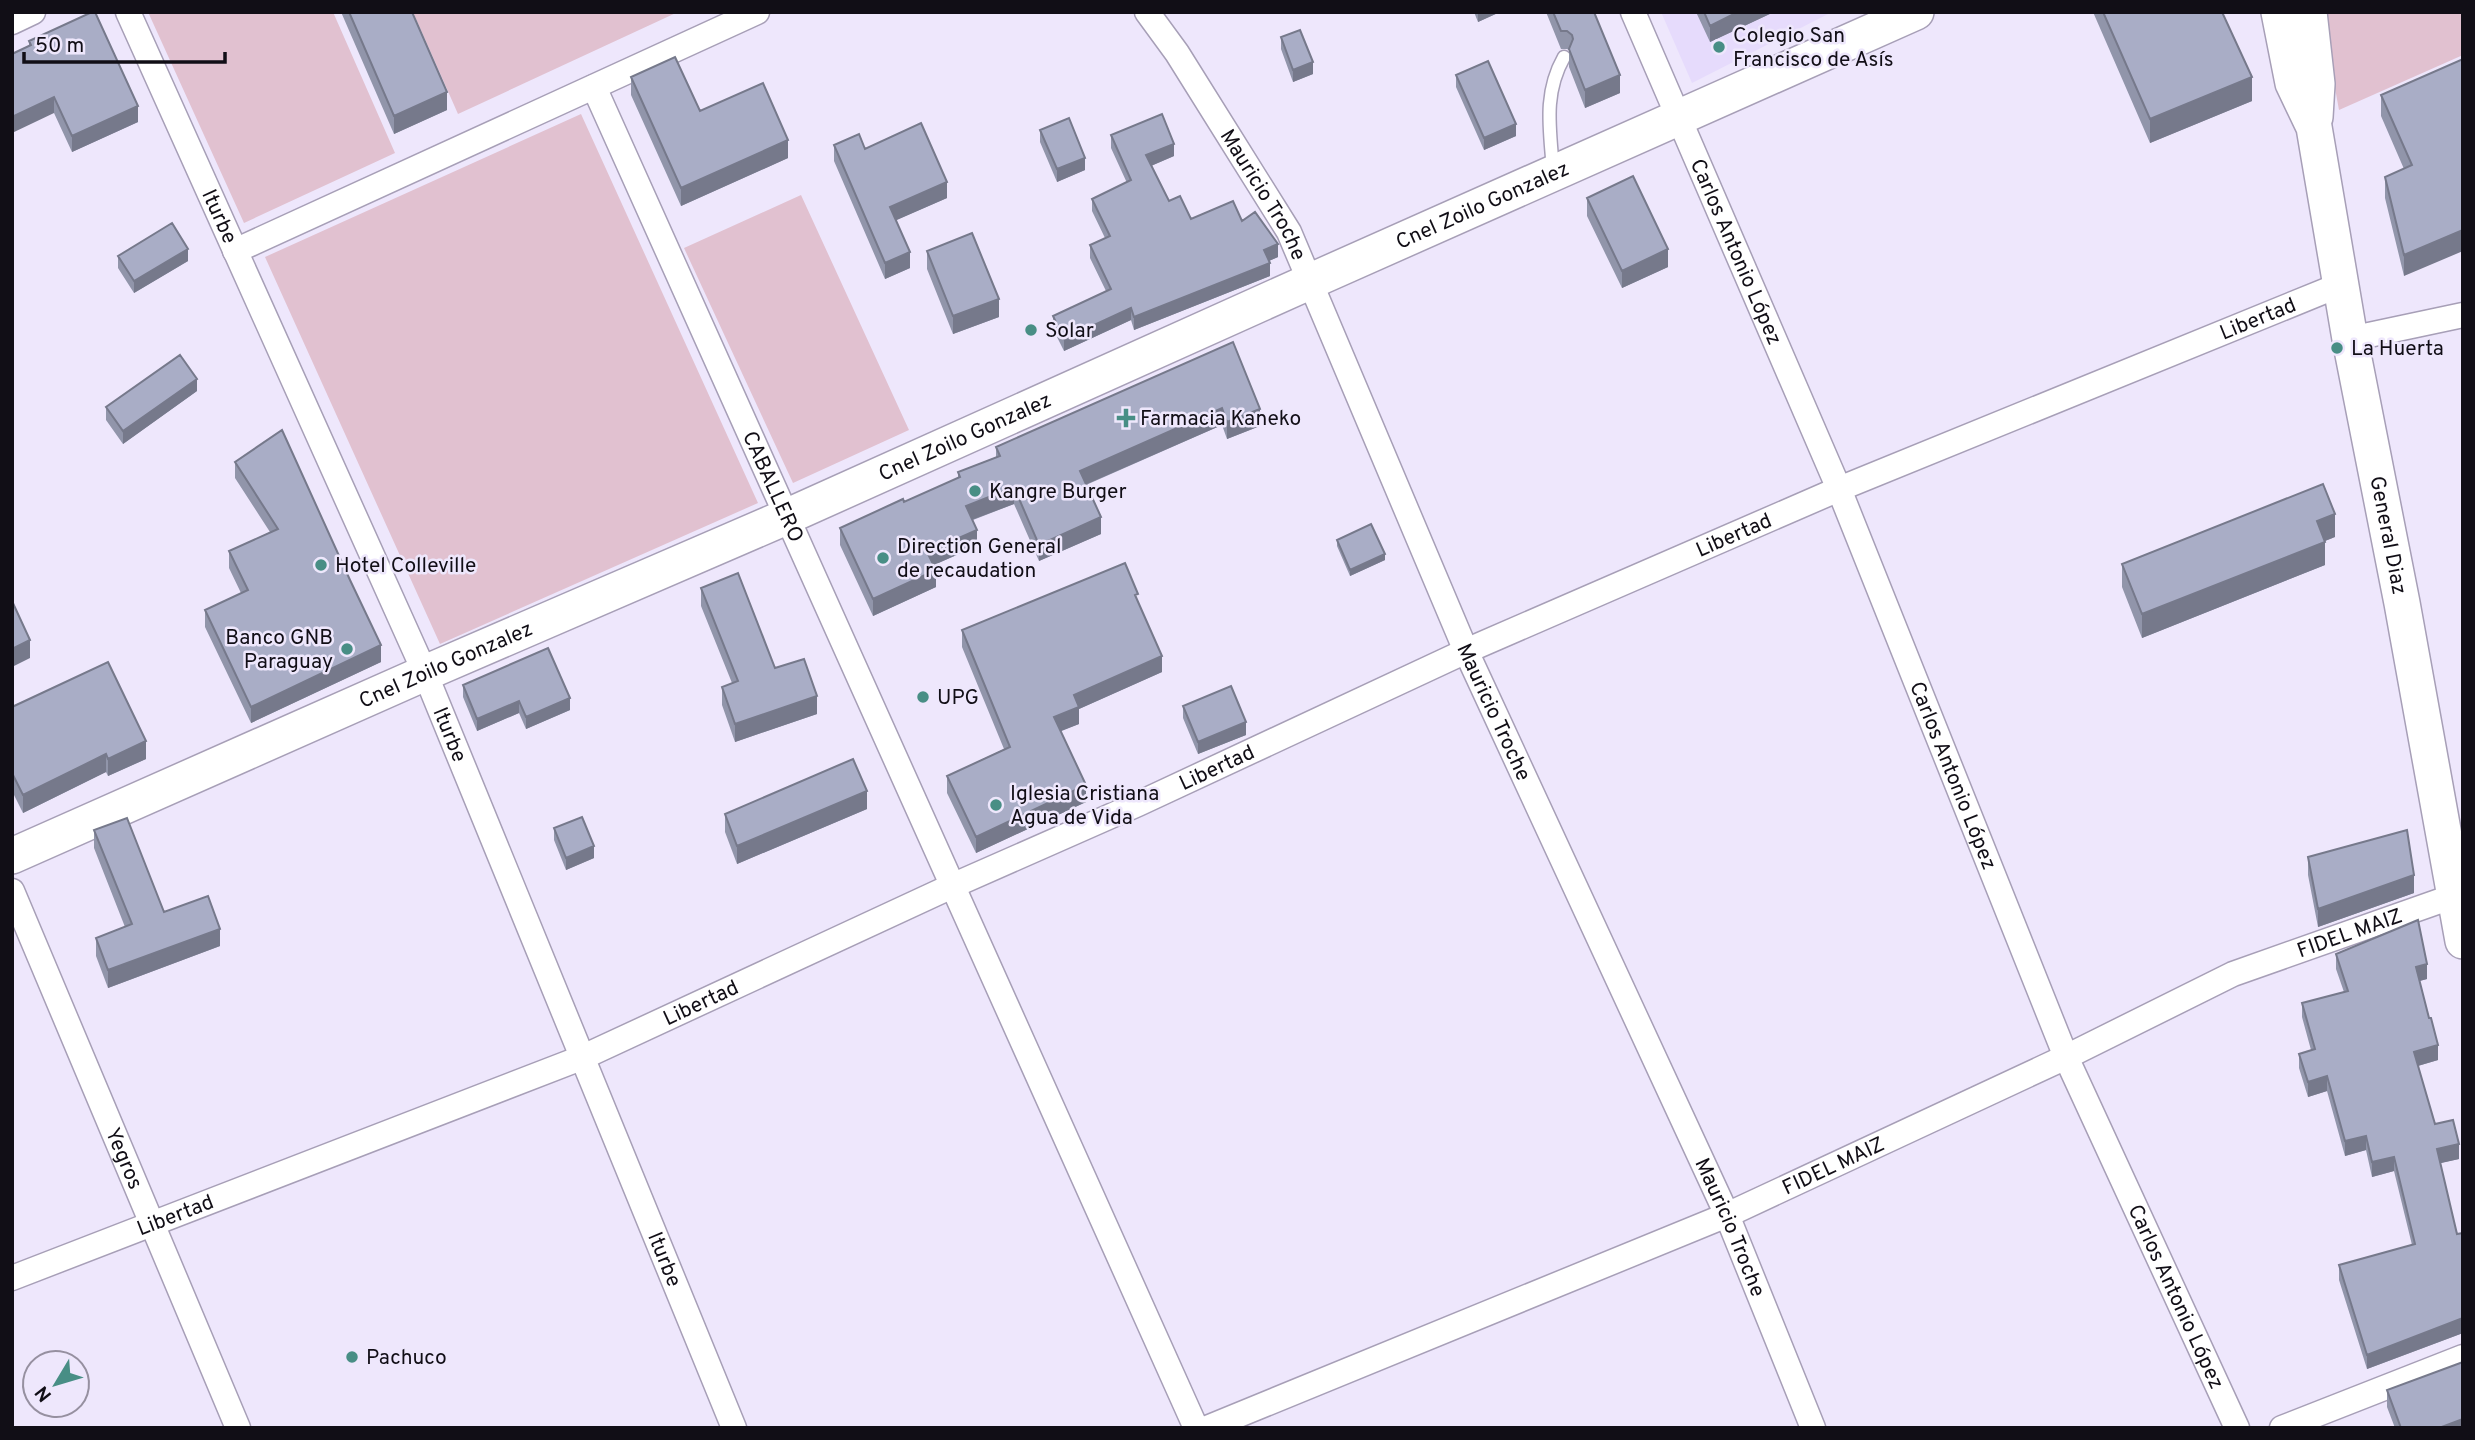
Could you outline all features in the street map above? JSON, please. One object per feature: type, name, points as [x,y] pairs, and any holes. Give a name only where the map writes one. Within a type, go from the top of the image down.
[{"type":"main road","name":"Cnel Zoilo Gonzalez","points":[[12,856],[786,517],[1916,12]]},
{"type":"main road","points":[[2279,12],[2293,83],[2314,127]]},
{"type":"main road","points":[[2309,12],[2317,84],[2314,127]]},
{"type":"main road","name":"General Diaz","points":[[2314,127],[2350,339],[2402,603],[2454,841],[2454,897],[2463,941]]},
{"type":"street","points":[[12,22],[33,12]]},
{"type":"street","name":"Iturbe","points":[[128,12],[425,673],[728,1426]]},
{"type":"street","points":[[235,251],[757,12]]},
{"type":"street","name":"Mauricio Troche","points":[[1147,12],[1177,53],[1289,232],[1466,651],[1727,1215],[1813,1428]]},
{"type":"street","name":"Carlos Antonio López","points":[[1633,12],[1839,489],[2066,1056],[2237,1428]]},
{"type":"street","name":"CABALLERO","points":[[594,87],[1196,1428]]},
{"type":"street","name":"Libertad","points":[[12,1278],[582,1058],[1466,651],[1839,489],[2342,284]]},
{"type":"street","points":[[2350,339],[2463,315]]},
{"type":"street","name":"Yegros","points":[[12,891],[238,1428]]},
{"type":"street","name":"FIDEL MAIZ","points":[[1207,1428],[1727,1215],[2066,1056],[2233,974],[2454,897]]},
{"type":"street","points":[[2282,1428],[2463,1357]]},
{"type":"lane","points":[[1553,174],[1548,104],[1555,73],[1564,57]]},
{"type":"shaded area","points":[[148,12],[333,12],[395,153],[244,223]]},
{"type":"shaded area","points":[[413,12],[678,12],[458,114]]},
{"type":"shaded area","name":"Colegio San Francisco de Asís","points":[[1661,12],[1832,12],[1692,83]]},
{"type":"shaded area","points":[[2321,12],[2463,12],[2463,55],[2339,110]]},
{"type":"shaded area","points":[[581,114],[758,503],[440,644],[265,257]]},
{"type":"shaded area","points":[[801,195],[909,430],[793,483],[684,248]]},
{"type":"building","points":[[95,12],[138,106],[72,136],[54,97],[12,117],[12,54],[31,45],[29,41]]},
{"type":"building","points":[[349,12],[412,12],[447,92],[394,116]]},
{"type":"building","points":[[1553,12],[1594,12],[1620,75],[1585,90],[1569,49],[1572,35],[1561,31]]},
{"type":"building","points":[[1704,12],[1738,12],[1710,26]]},
{"type":"building","points":[[2103,12],[2222,12],[2252,77],[2150,119]]},
{"type":"building","points":[[1300,30],[1313,62],[1293,70],[1281,37]]},
{"type":"building","points":[[675,57],[700,111],[763,83],[788,140],[681,188],[631,77]]},
{"type":"building","points":[[2463,59],[2463,230],[2404,255],[2385,177],[2412,165],[2381,95]]},
{"type":"building","points":[[1488,61],[1516,124],[1484,138],[1456,75]]},
{"type":"building","points":[[1162,114],[1174,144],[1146,155],[1169,201],[1180,196],[1191,219],[1233,201],[1242,221],[1255,212],[1278,244],[1264,250],[1270,263],[1134,317],[1131,308],[1064,339],[1053,316],[1111,289],[1090,245],[1110,236],[1092,199],[1131,180],[1111,135]]},
{"type":"building","points":[[1069,118],[1085,158],[1057,169],[1040,130]]},
{"type":"building","points":[[921,123],[947,182],[890,207],[910,252],[885,263],[834,145],[859,134],[865,149]]},
{"type":"building","points":[[1633,176],[1668,249],[1622,271],[1587,198]]},
{"type":"building","points":[[172,223],[188,249],[134,281],[118,256]]},
{"type":"building","points":[[972,233],[999,299],[953,316],[927,251]]},
{"type":"building","points":[[1233,342],[1260,409],[1227,422],[1222,408],[1080,471],[1101,517],[1039,545],[1014,487],[966,506],[977,530],[927,552],[936,570],[873,599],[840,528],[960,477],[958,472],[1000,456],[996,447]]},
{"type":"building","points":[[180,355],[197,379],[123,431],[106,407]]},
{"type":"building","points":[[282,430],[381,645],[251,707],[205,610],[248,590],[229,551],[278,529],[235,462]]},
{"type":"building","points":[[2323,484],[2335,514],[2317,521],[2325,542],[2142,614],[2122,564]]},
{"type":"building","points":[[1371,524],[1385,554],[1350,570],[1337,540]]},
{"type":"building","points":[[1125,563],[1138,594],[1135,595],[1162,656],[1074,695],[1079,707],[1054,717],[1086,785],[976,837],[947,776],[1010,747],[962,630]]},
{"type":"building","points":[[738,573],[775,668],[804,659],[817,696],[735,724],[722,687],[738,681],[701,588]]},
{"type":"building","points":[[12,601],[30,640],[12,649]]},
{"type":"building","points":[[548,648],[570,698],[526,717],[519,701],[477,719],[463,685]]},
{"type":"building","points":[[108,662],[146,741],[108,759],[106,754],[23,795],[12,773],[12,707]]},
{"type":"building","points":[[1231,686],[1246,722],[1198,742],[1183,706]]},
{"type":"building","points":[[853,759],[867,791],[737,846],[725,814]]},
{"type":"building","points":[[582,817],[594,846],[566,858],[554,828]]},
{"type":"building","points":[[127,818],[164,912],[208,896],[220,929],[108,970],[96,938],[132,924],[94,830]]},
{"type":"building","points":[[2407,830],[2414,875],[2318,909],[2308,857]]},
{"type":"building","points":[[2418,920],[2427,964],[2416,967],[2438,1045],[2414,1052],[2435,1124],[2453,1120],[2459,1144],[2437,1149],[2457,1234],[2463,1233],[2463,1318],[2367,1355],[2339,1265],[2415,1244],[2394,1157],[2372,1162],[2366,1136],[2345,1141],[2327,1076],[2308,1082],[2299,1054],[2315,1049],[2302,1003],[2348,991],[2336,954]]},
{"type":"building","points":[[2463,1362],[2463,1419],[2439,1428],[2401,1428],[2387,1390]]},
{"type":"place","name":"Colegio San Francisco de Asís","points":[[1719,47]]},
{"type":"place","name":"Solar","points":[[1031,330]]},
{"type":"place","name":"La Huerta","points":[[2337,348]]},
{"type":"place","name":"Farmacia Kaneko","points":[[1126,418]]},
{"type":"place","name":"Kangre Burger","points":[[975,491]]},
{"type":"place","name":"Direction General de recaudation","points":[[883,558]]},
{"type":"place","name":"Hotel Colleville","points":[[321,565]]},
{"type":"place","name":"Banco GNB Paraguay","points":[[347,649]]},
{"type":"place","name":"UPG","points":[[923,697]]},
{"type":"place","name":"Iglesia Cristiana Agua de Vida","points":[[996,805]]},
{"type":"place","name":"Pachuco","points":[[352,1357]]}]
